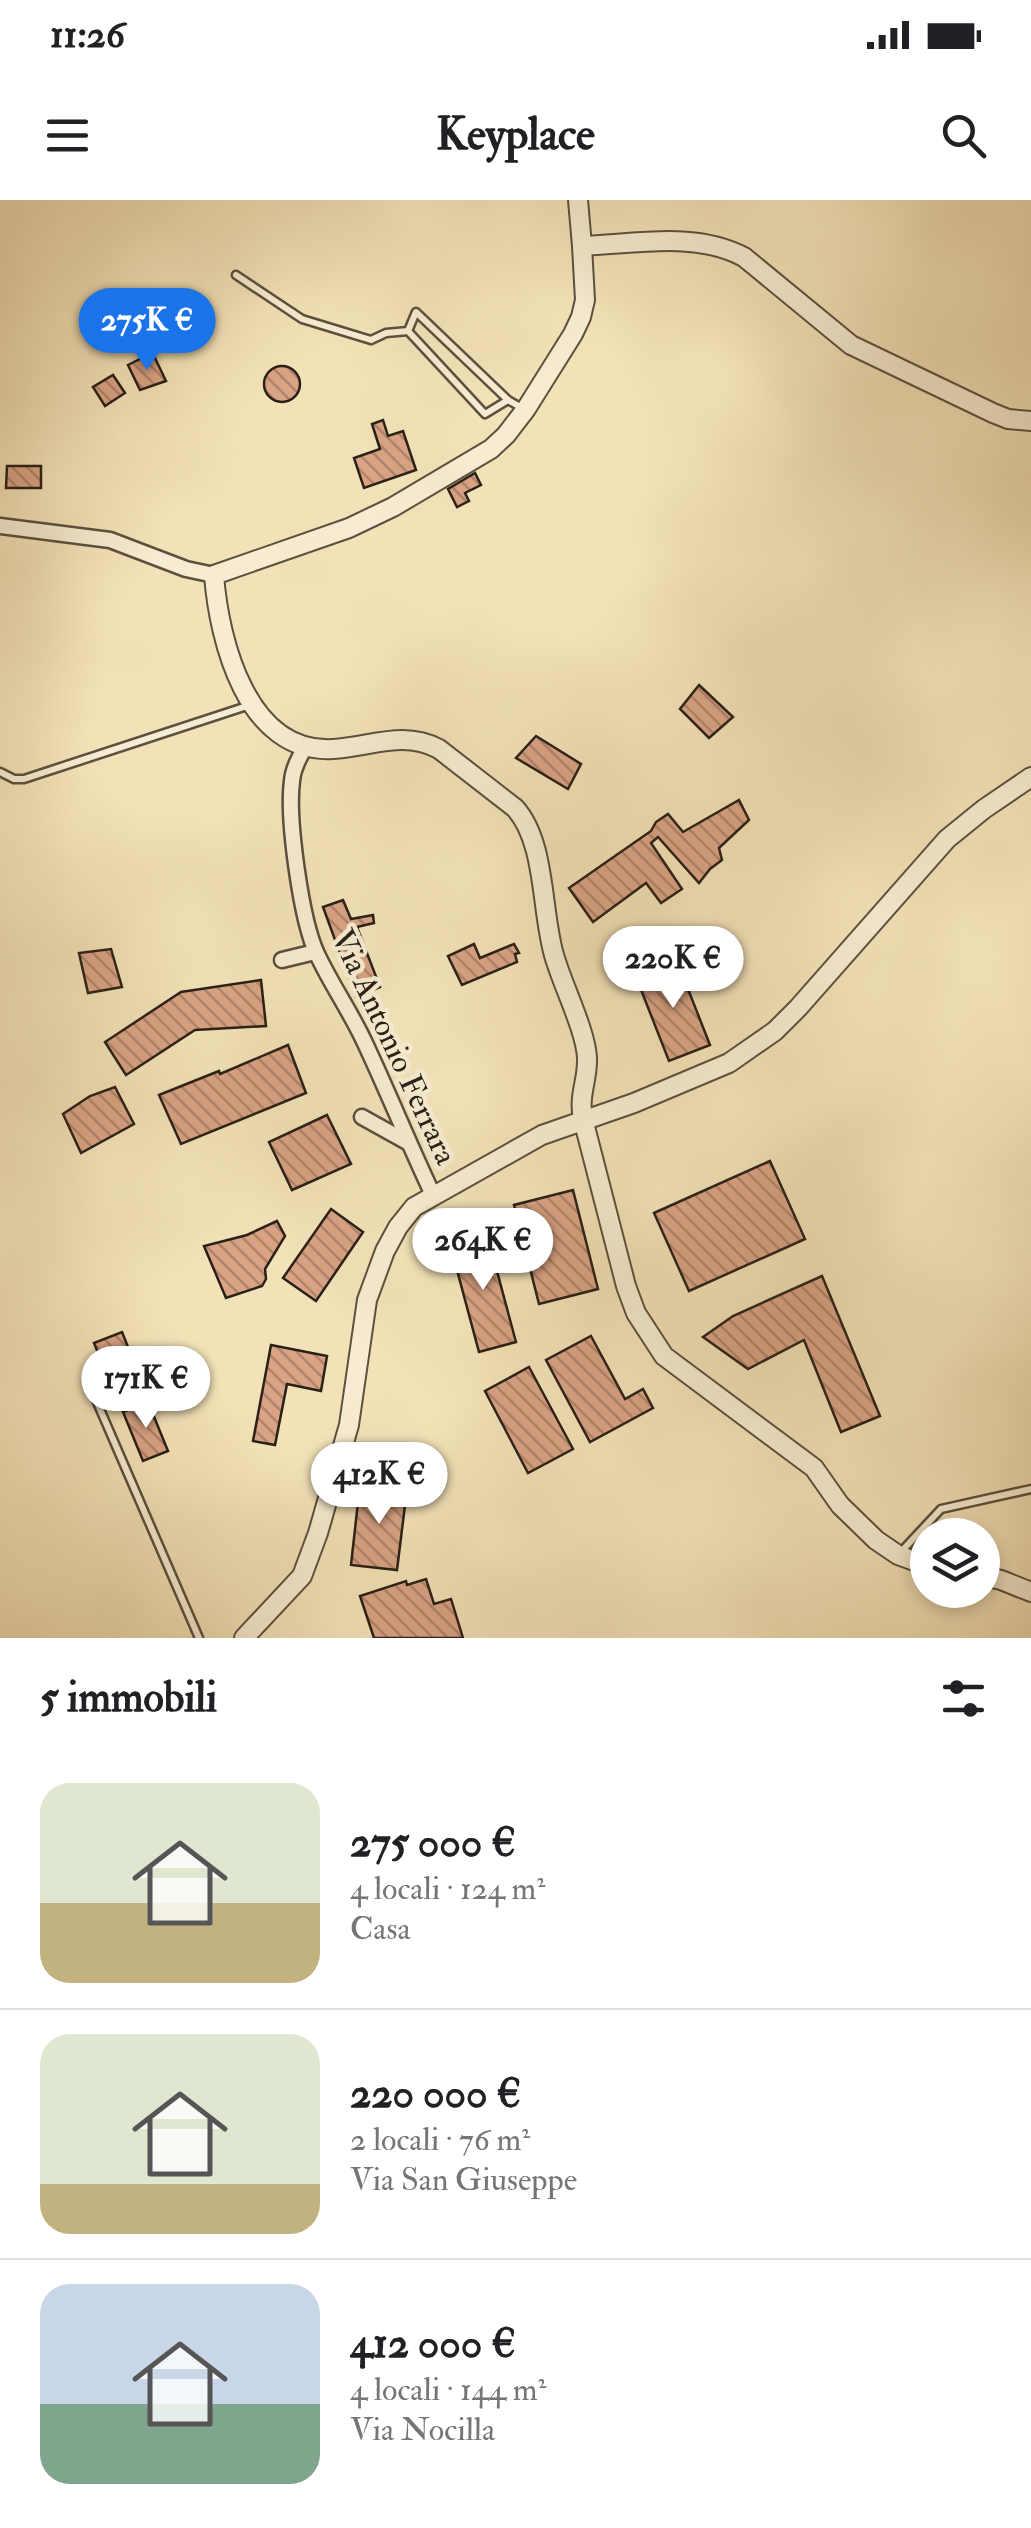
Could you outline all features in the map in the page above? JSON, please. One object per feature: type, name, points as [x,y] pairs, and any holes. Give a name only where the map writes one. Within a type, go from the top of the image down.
[{"type":"street","points":[[0,526],[110,540],[214,576],[348,528],[393,507],[490,448],[506,434],[573,334],[585,300],[578,200]]},
{"type":"street","points":[[582,246],[687,241],[728,249],[744,257],[834,333],[866,354],[993,413],[1031,421]]},
{"type":"street","points":[[214,576],[220,626],[234,670],[252,704],[283,736],[318,749],[415,739],[439,749],[526,819],[532,832],[553,952],[587,1057],[580,1098],[582,1120],[636,1313],[664,1356],[814,1468],[840,1505],[876,1540],[910,1561]]},
{"type":"street","name":"Via Antonio Ferrara","points":[[306,746],[292,778],[290,802],[305,912],[316,952],[363,1038],[433,1195]]},
{"type":"street","points":[[244,1638],[302,1576],[348,1425],[367,1300],[384,1251],[414,1208],[542,1135],[676,1087],[729,1063],[775,1031],[947,839],[1031,777]]},
{"type":"street","points":[[282,960],[316,952]]},
{"type":"street","points":[[593,1162],[598,1139],[612,1110]]},
{"type":"street","points":[[362,1118],[408,1143]]},
{"type":"street","points":[[1000,1580],[1031,1592]]},
{"type":"lane","points":[[236,275],[302,318],[371,340],[386,332],[408,331],[485,414],[508,400]]},
{"type":"lane","points":[[408,331],[416,312],[508,400],[526,409]]},
{"type":"lane","points":[[0,772],[14,780],[24,779],[252,704]]},
{"type":"lane","points":[[94,1393],[199,1638]]},
{"type":"lane","points":[[898,1555],[941,1508],[1031,1489]]},
{"type":"building","points":[[154,356],[166,381],[140,390],[128,365]]},
{"type":"building","points":[[282,366],[295,371],[300,384],[295,397],[282,402],[269,397],[264,384],[269,371]]},
{"type":"building","points":[[113,375],[125,393],[105,406],[93,387]]},
{"type":"building","points":[[383,420],[388,436],[403,431],[416,470],[364,488],[354,458],[380,449],[372,424]]},
{"type":"building","points":[[7,466],[41,466],[41,488],[6,488]]},
{"type":"building","points":[[475,473],[481,485],[465,493],[469,501],[457,507],[448,489]]},
{"type":"building","points":[[699,685],[733,717],[709,738],[680,709]]},
{"type":"building","points":[[536,736],[581,764],[568,789],[516,758]]},
{"type":"building","points":[[739,800],[749,820],[719,848],[722,860],[699,883],[658,837],[651,843],[682,889],[661,903],[646,883],[593,922],[569,888],[651,831],[668,814],[683,832]]},
{"type":"building","points":[[343,900],[351,919],[373,915],[374,923],[357,927],[380,987],[356,997],[323,907]]},
{"type":"building","points":[[474,944],[480,958],[514,944],[519,953],[515,954],[517,962],[462,985],[448,956]]},
{"type":"building","points":[[111,949],[122,987],[88,993],[79,953]]},
{"type":"building","points":[[677,961],[710,1045],[669,1061],[636,977]]},
{"type":"building","points":[[261,980],[266,1026],[195,1030],[126,1075],[105,1042],[181,992]]},
{"type":"building","points":[[288,1045],[306,1093],[181,1144],[159,1095]]},
{"type":"building","points":[[115,1087],[134,1124],[81,1153],[63,1114],[90,1096]]},
{"type":"building","points":[[327,1115],[351,1164],[292,1190],[269,1142]]},
{"type":"building","points":[[770,1161],[805,1239],[689,1291],[654,1213]]},
{"type":"building","points":[[573,1190],[598,1289],[539,1304],[514,1205]]},
{"type":"building","points":[[331,1209],[363,1232],[316,1301],[283,1278]]},
{"type":"building","points":[[277,1221],[285,1236],[265,1269],[262,1286],[226,1298],[204,1246],[247,1235]]},
{"type":"building","points":[[487,1234],[516,1342],[479,1352],[450,1244]]},
{"type":"building","points":[[822,1276],[880,1416],[841,1432],[804,1340],[748,1369],[703,1337],[733,1316]]},
{"type":"building","points":[[122,1332],[142,1382],[114,1393],[94,1343]]},
{"type":"building","points":[[591,1336],[625,1399],[643,1389],[653,1408],[590,1442],[546,1360]]},
{"type":"building","points":[[271,1345],[327,1356],[321,1391],[287,1384],[275,1445],[253,1441]]},
{"type":"building","points":[[529,1367],[573,1449],[528,1473],[485,1391]]},
{"type":"building","points":[[148,1402],[168,1451],[143,1461],[123,1412]]},
{"type":"building","points":[[360,1484],[407,1489],[397,1570],[351,1565]]},
{"type":"building","points":[[426,1579],[434,1604],[451,1599],[463,1638],[374,1638],[360,1596],[406,1581],[407,1585]]}]
